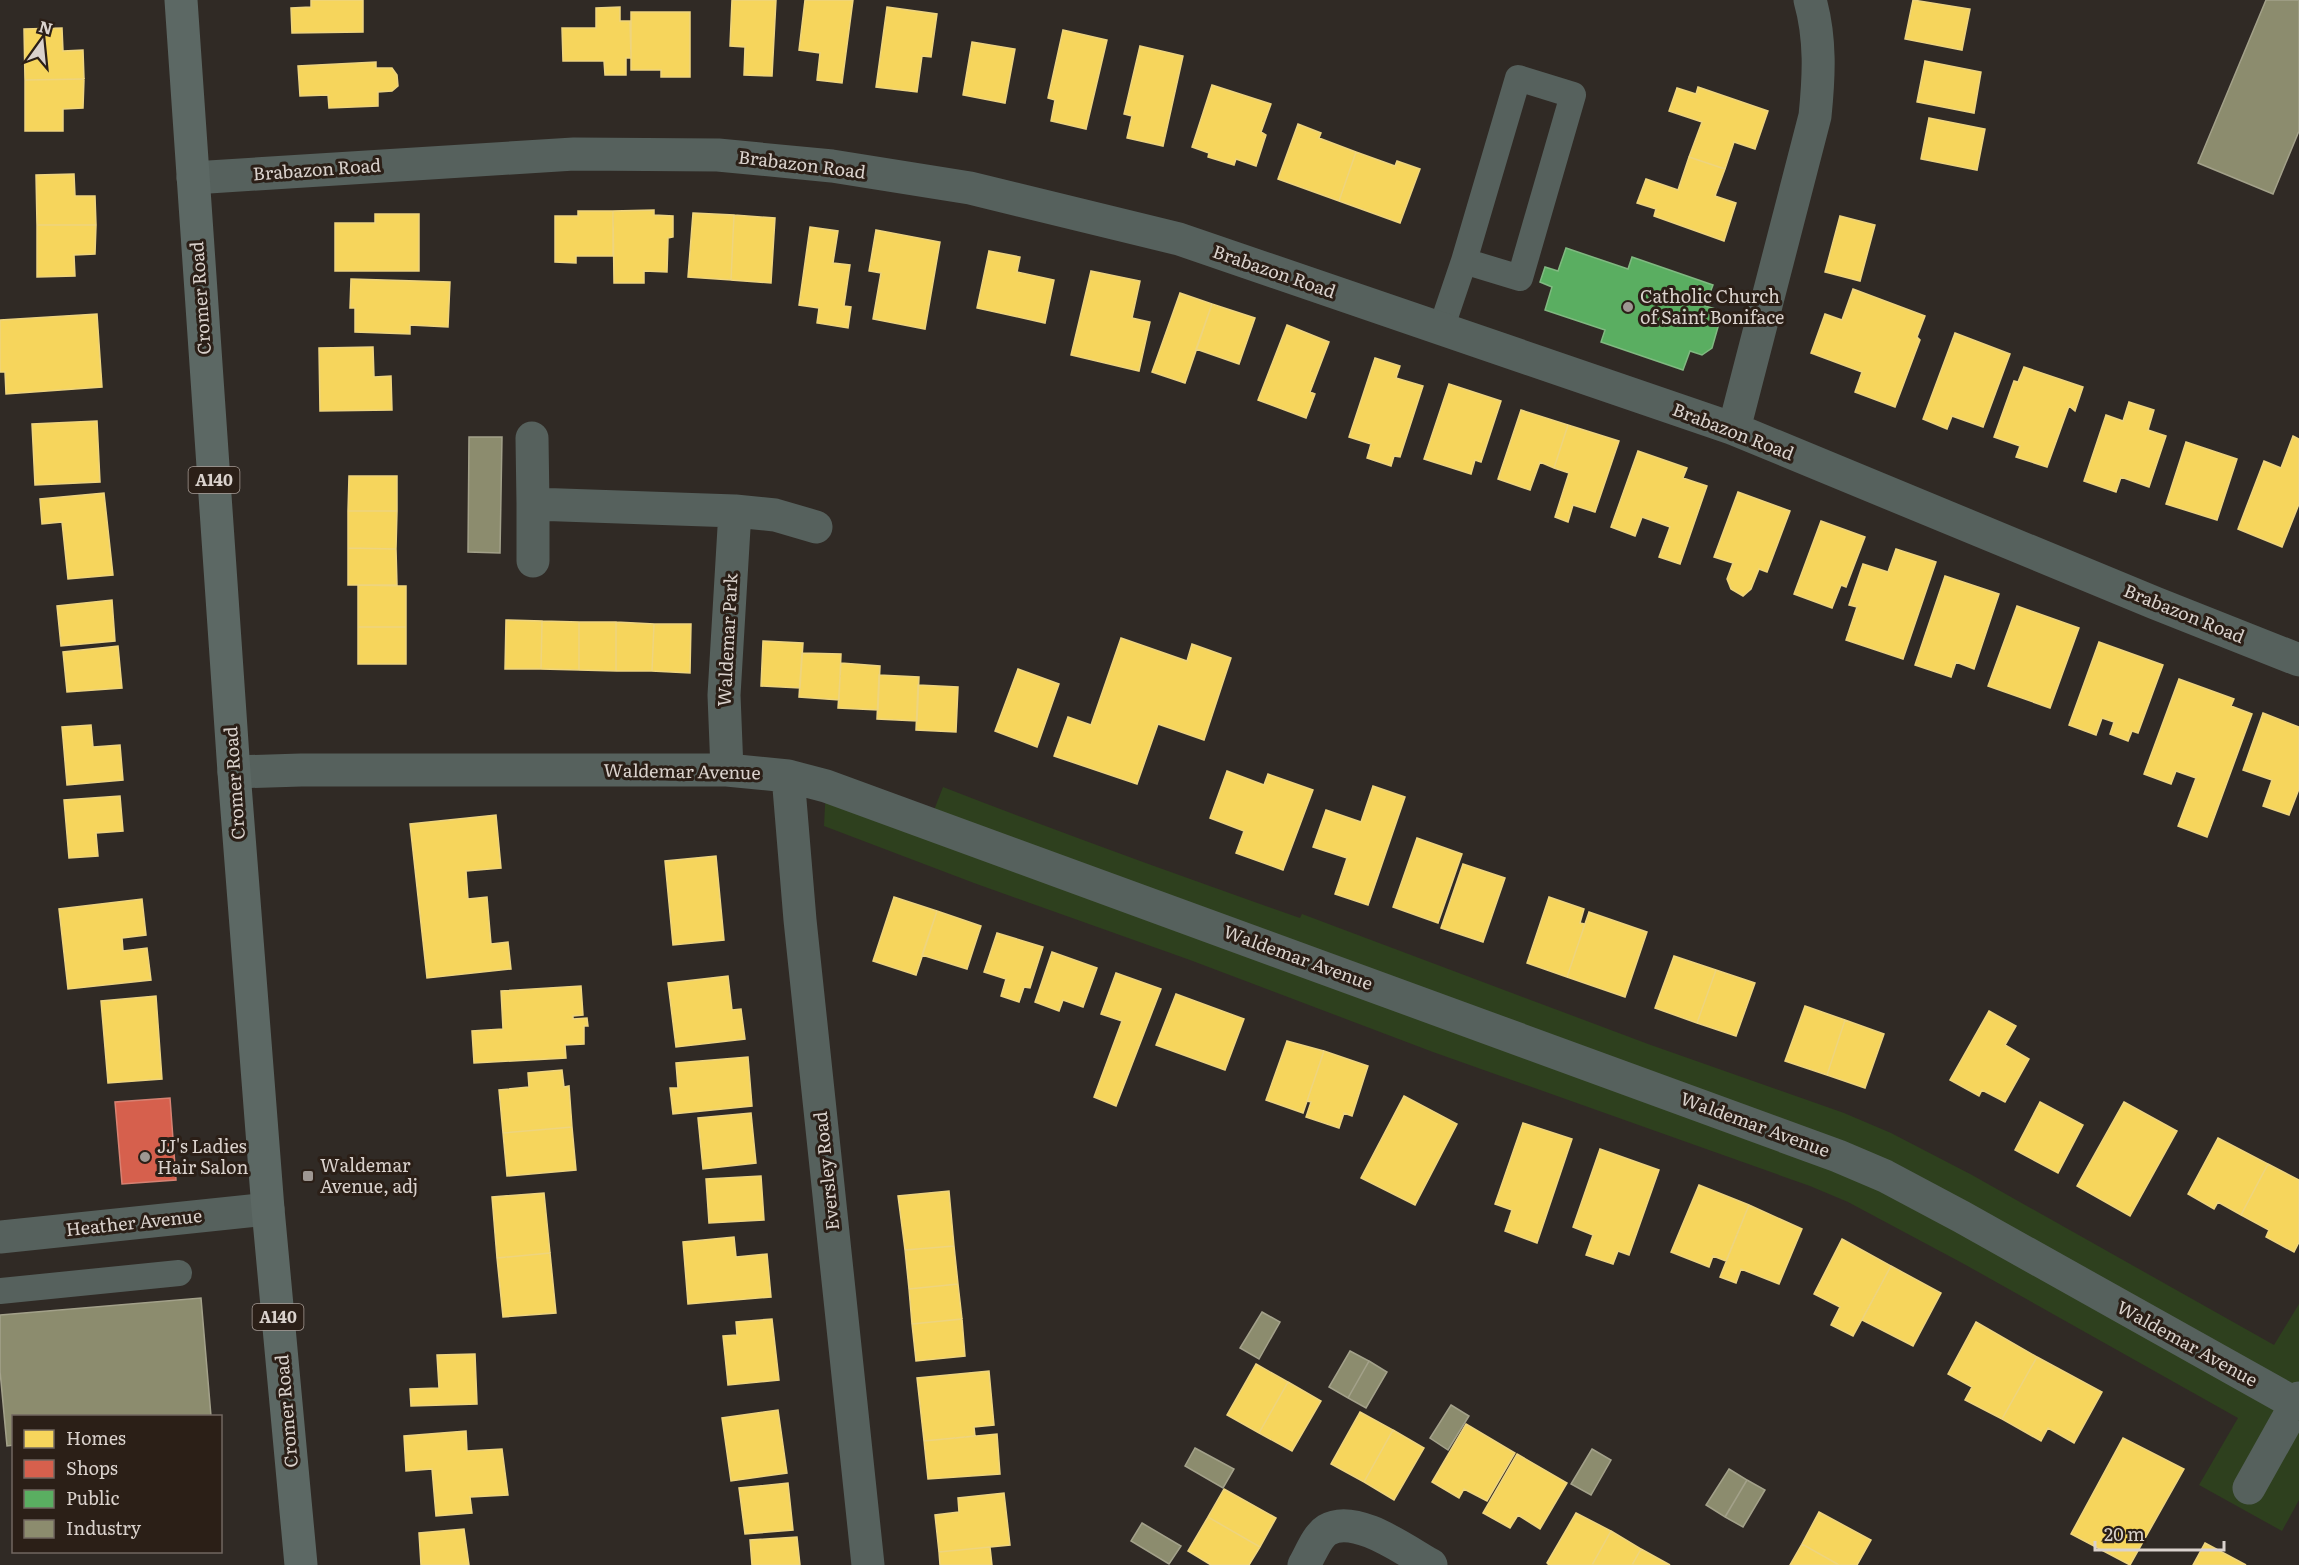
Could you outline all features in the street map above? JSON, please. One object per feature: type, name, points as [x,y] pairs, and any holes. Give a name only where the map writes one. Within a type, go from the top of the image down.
[{"type":"highway","name":"Cromer Road","points":[[181,0],[234,772],[268,1209],[301,1565]]},
{"type":"street","points":[[1734,429],[1815,116],[1820,70],[1815,19],[1810,0]]},
{"type":"street","name":"Brabazon Road","points":[[193,178],[574,154],[718,155],[832,166],[970,188],[1179,239],[1734,429],[2299,660]]},
{"type":"street","points":[[532,438],[533,561]]},
{"type":"street","points":[[533,504],[735,511],[775,515],[816,527]]},
{"type":"street","name":"Waldemar Park","points":[[727,770],[724,695],[735,511]]},
{"type":"street","name":"Waldemar Avenue","points":[[234,772],[727,770],[788,776],[826,786],[1838,1156],[1885,1176],[2297,1401],[2248,1488]]},
{"type":"street","name":"Eversley Road","points":[[788,776],[800,920],[868,1565]]},
{"type":"street","name":"Heather Avenue","points":[[0,1237],[268,1209]]},
{"type":"street","points":[[1304,1565],[1325,1531],[1339,1525],[1354,1525],[1382,1537],[1431,1565]]},
{"type":"lane","points":[[1441,329],[1464,261],[1518,78],[1573,95],[1520,278],[1464,261]]},
{"type":"lane","points":[[0,1292],[179,1273]]},
{"type":"green space","points":[[826,786],[929,823],[943,787],[1076,838],[1300,918],[1302,914],[1648,1044],[1844,1113],[1891,1133],[1972,1175],[2274,1345],[2299,1304],[2299,1500],[2282,1531],[2199,1485],[2238,1418],[1964,1264],[1848,1202],[1810,1186],[1433,1052],[824,826]]},
{"type":"building: Homes","points":[[311,0],[363,0],[363,32],[292,33],[291,8],[311,7]]},
{"type":"building: Homes","points":[[732,0],[776,0],[772,76],[744,75],[745,47],[730,46]]},
{"type":"building: Homes","points":[[805,0],[853,0],[842,83],[817,80],[820,53],[799,50]]},
{"type":"building: Homes","points":[[1913,0],[1970,9],[1962,50],[1905,39]]},
{"type":"building: Homes","points":[[620,7],[620,21],[630,21],[631,58],[626,58],[626,75],[605,75],[604,61],[563,61],[562,28],[596,28],[596,8]]},
{"type":"building: Homes","points":[[887,7],[937,14],[931,57],[922,56],[917,92],[876,87]]},
{"type":"building: Homes","points":[[631,12],[690,12],[690,77],[661,77],[661,70],[631,70]]},
{"type":"building: Homes","points":[[62,28],[63,51],[83,50],[84,79],[25,80],[24,29]]},
{"type":"building: Homes","points":[[1063,30],[1107,40],[1086,129],[1051,121],[1055,100],[1048,98]]},
{"type":"building: Homes","points":[[972,42],[1015,49],[1005,103],[963,95]]},
{"type":"building: Homes","points":[[1140,46],[1183,56],[1163,146],[1127,138],[1132,116],[1124,114]]},
{"type":"building: Homes","points":[[1925,61],[1981,72],[1974,113],[1917,102]]},
{"type":"building: Homes","points":[[376,62],[376,68],[392,68],[397,75],[398,86],[392,91],[378,92],[378,106],[329,108],[328,95],[300,96],[298,66]]},
{"type":"building: Homes","points":[[84,79],[83,108],[63,109],[63,131],[25,131],[25,80]]},
{"type":"building: Homes","points":[[1212,85],[1271,104],[1261,132],[1266,135],[1256,166],[1236,159],[1234,165],[1208,157],[1209,153],[1192,147]]},
{"type":"building: Homes","points":[[1698,87],[1768,111],[1755,149],[1734,142],[1725,169],[1689,157],[1702,122],[1669,111],[1677,88],[1696,94]]},
{"type":"building: Homes","points":[[1929,118],[1985,129],[1977,170],[1921,159]]},
{"type":"building: Homes","points":[[1298,124],[1321,133],[1319,138],[1356,152],[1339,201],[1278,179]]},
{"type":"building: Homes","points":[[1356,152],[1395,166],[1397,161],[1420,169],[1400,223],[1339,201]]},
{"type":"building: Homes","points":[[1689,157],[1725,169],[1715,196],[1736,203],[1724,241],[1654,216],[1656,209],[1637,203],[1646,179],[1678,190]]},
{"type":"building: Homes","points":[[74,174],[75,196],[95,196],[96,225],[37,225],[36,175]]},
{"type":"building: Homes","points":[[654,210],[654,215],[673,216],[673,237],[668,238],[667,272],[644,271],[644,283],[614,283],[613,211]]},
{"type":"building: Homes","points":[[578,211],[613,211],[613,256],[576,256],[576,263],[555,262],[555,216],[578,216]]},
{"type":"building: Homes","points":[[693,213],[734,215],[731,280],[688,277]]},
{"type":"building: Homes","points":[[375,214],[419,214],[419,271],[335,271],[335,223],[375,223]]},
{"type":"building: Homes","points":[[734,215],[775,218],[771,283],[731,280]]},
{"type":"building: Homes","points":[[1840,216],[1875,225],[1860,281],[1825,272]]},
{"type":"building: Homes","points":[[37,225],[96,225],[95,254],[74,255],[75,276],[37,277]]},
{"type":"building: Homes","points":[[810,227],[838,231],[833,263],[850,265],[844,306],[851,307],[848,328],[817,323],[819,308],[799,305]]},
{"type":"building: Homes","points":[[876,230],[940,242],[925,329],[873,319],[881,273],[869,271]]},
{"type":"building: Homes","points":[[989,251],[1020,257],[1017,272],[1054,280],[1045,323],[977,308]]},
{"type":"building: Homes","points":[[1091,271],[1140,281],[1132,318],[1150,322],[1139,371],[1071,355]]},
{"type":"building: Homes","points":[[351,279],[450,282],[448,327],[410,325],[410,334],[355,332],[355,308],[350,308]]},
{"type":"building: Homes","points":[[1853,289],[1925,316],[1917,337],[1920,340],[1895,407],[1855,392],[1862,372],[1811,353],[1825,314],[1842,320]]},
{"type":"building: Homes","points":[[1180,293],[1212,304],[1185,383],[1152,372]]},
{"type":"building: Homes","points":[[1212,304],[1255,318],[1239,364],[1196,349]]},
{"type":"building: Homes","points":[[97,314],[102,387],[6,394],[5,372],[0,372],[0,320]]},
{"type":"building: Homes","points":[[1287,325],[1329,342],[1310,392],[1315,394],[1306,418],[1258,400]]},
{"type":"building: Homes","points":[[1955,333],[2010,354],[1983,427],[1952,416],[1947,429],[1923,419]]},
{"type":"building: Homes","points":[[373,347],[374,377],[391,376],[392,410],[320,411],[319,348]]},
{"type":"building: Homes","points":[[1375,358],[1400,366],[1396,378],[1423,386],[1400,457],[1394,456],[1391,466],[1367,458],[1371,444],[1349,437]]},
{"type":"building: Homes","points":[[2024,367],[2083,387],[2075,411],[2069,406],[2047,467],[2016,457],[2020,446],[1994,437],[2014,381],[2018,382]]},
{"type":"building: Homes","points":[[1449,384],[1501,401],[1481,462],[1475,460],[1471,474],[1424,459]]},
{"type":"building: Homes","points":[[2129,402],[2154,410],[2148,430],[2166,436],[2149,487],[2121,477],[2116,492],[2084,481],[2106,415],[2123,421]]},
{"type":"building: Homes","points":[[1521,410],[1568,425],[1554,468],[1540,462],[1530,490],[1498,479]]},
{"type":"building: Homes","points":[[97,421],[100,482],[35,485],[32,424]]},
{"type":"building: Homes","points":[[1568,425],[1619,441],[1595,512],[1573,505],[1568,522],[1555,517],[1569,473],[1554,468]]},
{"type":"building: Homes","points":[[2293,436],[2299,439],[2299,504],[2282,547],[2238,529],[2264,461],[2281,468]]},
{"type":"building: Homes","points":[[2186,442],[2237,459],[2217,520],[2166,504]]},
{"type":"building: Homes","points":[[1638,451],[1687,468],[1683,478],[1707,486],[1680,564],[1659,557],[1670,527],[1642,517],[1635,536],[1611,527]]},
{"type":"building: Homes","points":[[349,476],[397,476],[397,511],[348,511]]},
{"type":"building: Homes","points":[[1738,492],[1790,511],[1767,572],[1759,569],[1751,589],[1743,596],[1731,589],[1727,579],[1733,563],[1714,557]]},
{"type":"building: Homes","points":[[104,493],[113,575],[68,579],[62,522],[42,524],[40,499]]},
{"type":"building: Homes","points":[[348,511],[397,511],[396,549],[348,548]]},
{"type":"building: Homes","points":[[1821,521],[1865,537],[1846,587],[1841,585],[1832,608],[1794,594]]},
{"type":"building: Homes","points":[[348,548],[396,549],[397,585],[348,585]]},
{"type":"building: Homes","points":[[1896,549],[1936,562],[1903,659],[1846,640],[1857,607],[1849,605],[1863,564],[1888,572]]},
{"type":"building: Homes","points":[[1945,576],[1999,594],[1974,669],[1956,662],[1951,677],[1915,665]]},
{"type":"building: Homes","points":[[358,585],[406,586],[406,627],[358,627]]},
{"type":"building: Homes","points":[[112,600],[115,641],[61,646],[57,606]]},
{"type":"building: Homes","points":[[2017,606],[2079,628],[2050,708],[1988,686]]},
{"type":"building: Homes","points":[[506,620],[542,621],[541,669],[505,669]]},
{"type":"building: Homes","points":[[542,621],[579,622],[579,670],[541,669]]},
{"type":"building: Homes","points":[[579,622],[616,622],[616,671],[579,670]]},
{"type":"building: Homes","points":[[616,622],[654,624],[652,671],[616,671]]},
{"type":"building: Homes","points":[[654,624],[691,624],[690,673],[652,671]]},
{"type":"building: Homes","points":[[358,627],[406,627],[406,664],[358,664]]},
{"type":"building: Homes","points":[[1121,638],[1187,661],[1192,644],[1231,658],[1204,740],[1158,724],[1137,784],[1054,756],[1068,717],[1091,725]]},
{"type":"building: Homes","points":[[763,641],[803,643],[800,688],[761,686]]},
{"type":"building: Homes","points":[[2099,642],[2163,665],[2138,733],[2132,731],[2128,741],[2110,734],[2114,722],[2102,718],[2096,735],[2069,725]]},
{"type":"building: Homes","points":[[118,646],[122,688],[67,692],[63,652]]},
{"type":"building: Homes","points":[[802,653],[841,654],[839,700],[799,697]]},
{"type":"building: Homes","points":[[841,663],[880,666],[878,710],[838,708]]},
{"type":"building: Homes","points":[[1018,669],[1059,684],[1037,747],[995,731]]},
{"type":"building: Homes","points":[[879,675],[919,677],[917,721],[877,719]]},
{"type":"building: Homes","points":[[2179,679],[2234,699],[2231,706],[2252,714],[2207,837],[2178,826],[2196,778],[2176,771],[2171,784],[2144,774]]},
{"type":"building: Homes","points":[[918,685],[958,687],[956,732],[916,730]]},
{"type":"building: Homes","points":[[2263,713],[2299,727],[2299,789],[2289,815],[2263,806],[2272,780],[2243,770]]},
{"type":"building: Homes","points":[[91,725],[93,747],[120,745],[123,780],[67,785],[62,727]]},
{"type":"building: Homes","points":[[1227,771],[1264,785],[1268,774],[1313,790],[1283,870],[1236,853],[1244,831],[1210,818]]},
{"type":"building: Homes","points":[[1373,786],[1405,797],[1368,905],[1335,894],[1347,858],[1313,847],[1326,810],[1361,822]]},
{"type":"building: Homes","points":[[120,796],[123,831],[96,833],[98,856],[69,858],[64,800]]},
{"type":"building: Homes","points":[[496,815],[501,868],[466,871],[468,899],[487,897],[491,944],[508,942],[511,969],[427,978],[410,824]]},
{"type":"building: Homes","points":[[1417,838],[1462,854],[1438,923],[1393,907]]},
{"type":"building: Homes","points":[[716,856],[724,940],[673,945],[665,861]]},
{"type":"building: Homes","points":[[1463,864],[1505,878],[1483,942],[1441,928]]},
{"type":"building: Homes","points":[[894,897],[937,911],[916,975],[873,961]]},
{"type":"building: Homes","points":[[1549,897],[1584,909],[1580,923],[1585,924],[1567,977],[1527,963]]},
{"type":"building: Homes","points":[[142,899],[146,935],[122,938],[123,951],[147,948],[151,980],[68,989],[59,909]]},
{"type":"building: Homes","points":[[937,911],[981,926],[967,969],[922,955]]},
{"type":"building: Homes","points":[[1589,912],[1647,932],[1625,997],[1567,977]]},
{"type":"building: Homes","points":[[997,933],[1043,947],[1030,988],[1024,987],[1019,1002],[1001,996],[1006,979],[984,972]]},
{"type":"building: Homes","points":[[1052,952],[1097,968],[1083,1007],[1063,1000],[1059,1011],[1035,1002]]},
{"type":"building: Homes","points":[[1674,956],[1716,970],[1697,1023],[1655,1008]]},
{"type":"building: Homes","points":[[1716,970],[1755,983],[1736,1036],[1697,1023]]},
{"type":"building: Homes","points":[[1116,973],[1161,989],[1116,1106],[1094,1097],[1122,1021],[1101,1014]]},
{"type":"building: Homes","points":[[728,976],[732,1010],[741,1009],[745,1039],[676,1047],[668,983]]},
{"type":"building: Homes","points":[[581,986],[583,1015],[573,1016],[573,1019],[587,1018],[588,1026],[584,1026],[584,1044],[565,1045],[566,1058],[474,1063],[472,1031],[503,1029],[501,991]]},
{"type":"building: Homes","points":[[1176,994],[1244,1019],[1225,1070],[1156,1045]]},
{"type":"building: Homes","points":[[156,996],[162,1079],[108,1083],[101,1001]]},
{"type":"building: Homes","points":[[1805,1006],[1845,1020],[1827,1075],[1785,1061]]},
{"type":"building: Homes","points":[[1989,1011],[2016,1026],[2005,1045],[2029,1059],[2005,1102],[1982,1090],[1979,1096],[1950,1080]]},
{"type":"building: Homes","points":[[1845,1020],[1884,1034],[1865,1088],[1827,1075]]},
{"type":"building: Homes","points":[[1287,1041],[1324,1051],[1303,1113],[1266,1100]]},
{"type":"building: Homes","points":[[1324,1051],[1368,1066],[1352,1116],[1344,1113],[1339,1128],[1306,1117],[1311,1102],[1307,1101]]},
{"type":"building: Homes","points":[[748,1057],[752,1106],[673,1114],[670,1088],[678,1088],[676,1063]]},
{"type":"building: Homes","points":[[562,1070],[564,1087],[569,1086],[572,1127],[503,1133],[499,1090],[529,1087],[528,1073]]},
{"type":"building: Homes","points":[[1404,1096],[1457,1124],[1415,1205],[1361,1178]]},
{"type":"building: Homes","points":[[2040,1102],[2083,1125],[2058,1173],[2015,1150]]},
{"type":"building: Homes","points":[[2124,1102],[2177,1131],[2130,1216],[2077,1186]]},
{"type":"building: Homes","points":[[751,1113],[756,1163],[703,1169],[698,1118]]},
{"type":"building: Homes","points":[[1523,1123],[1572,1139],[1537,1243],[1505,1231],[1512,1210],[1495,1204]]},
{"type":"building: Homes","points":[[572,1127],[576,1170],[507,1176],[503,1133]]},
{"type":"building: Homes","points":[[2218,1138],[2268,1164],[2241,1215],[2218,1202],[2214,1209],[2188,1194]]},
{"type":"building: Homes","points":[[1600,1149],[1659,1170],[1629,1255],[1618,1251],[1613,1264],[1586,1255],[1593,1235],[1573,1227]]},
{"type":"building: Homes","points":[[2268,1164],[2299,1180],[2299,1242],[2294,1252],[2266,1237],[2269,1230],[2241,1215]]},
{"type":"building: Homes","points":[[761,1176],[764,1220],[709,1223],[706,1179]]},
{"type":"building: Homes","points":[[1699,1185],[1749,1205],[1726,1261],[1713,1256],[1709,1267],[1671,1252]]},
{"type":"building: Homes","points":[[949,1191],[954,1246],[905,1250],[898,1196]]},
{"type":"building: Homes","points":[[544,1193],[550,1253],[497,1258],[492,1197]]},
{"type":"building: Homes","points":[[1749,1205],[1802,1229],[1779,1284],[1741,1269],[1736,1283],[1720,1277]]},
{"type":"building: Homes","points":[[734,1237],[736,1257],[767,1254],[771,1297],[688,1304],[683,1242]]},
{"type":"building: Homes","points":[[1842,1239],[1891,1266],[1853,1336],[1831,1325],[1840,1307],[1814,1294]]},
{"type":"building: Homes","points":[[954,1246],[958,1284],[909,1289],[905,1250]]},
{"type":"building: Homes","points":[[550,1253],[556,1313],[503,1317],[497,1258]]},
{"type":"building: Homes","points":[[1891,1266],[1941,1293],[1913,1346],[1862,1320]]},
{"type":"building: Homes","points":[[958,1284],[962,1319],[912,1324],[909,1289]]},
{"type":"building: Homes","points":[[772,1319],[779,1380],[728,1385],[723,1336],[737,1335],[736,1322]]},
{"type":"building: Homes","points":[[962,1319],[965,1356],[916,1361],[912,1324]]},
{"type":"building: Homes","points":[[1976,1322],[2037,1357],[2002,1419],[1965,1400],[1972,1387],[1948,1374]]},
{"type":"building: Homes","points":[[475,1354],[477,1404],[411,1406],[410,1389],[439,1388],[437,1355]]},
{"type":"building: Homes","points":[[2037,1357],[2102,1392],[2074,1443],[2048,1428],[2041,1441],[2002,1419]]},
{"type":"building: Homes","points":[[1256,1364],[1288,1382],[1259,1433],[1227,1415]]},
{"type":"building: Homes","points":[[989,1371],[994,1425],[974,1427],[975,1436],[924,1441],[917,1378]]},
{"type":"building: Homes","points":[[1288,1382],[1321,1401],[1292,1451],[1259,1433]]},
{"type":"building: Homes","points":[[778,1410],[787,1473],[731,1481],[722,1418]]},
{"type":"building: Homes","points":[[1360,1412],[1393,1430],[1364,1482],[1331,1464]]},
{"type":"building: Homes","points":[[1466,1424],[1515,1453],[1487,1501],[1464,1489],[1459,1498],[1432,1482]]},
{"type":"building: Homes","points":[[1393,1430],[1424,1448],[1394,1500],[1364,1482]]},
{"type":"building: Homes","points":[[466,1431],[467,1451],[502,1449],[508,1495],[470,1497],[472,1513],[436,1516],[432,1469],[406,1471],[404,1436]]},
{"type":"building: Homes","points":[[997,1434],[1000,1474],[928,1479],[924,1441]]},
{"type":"building: Homes","points":[[2123,1438],[2184,1469],[2130,1565],[2071,1534]]},
{"type":"building: Homes","points":[[1517,1454],[1567,1483],[1540,1529],[1518,1515],[1510,1528],[1483,1513]]},
{"type":"building: Homes","points":[[788,1483],[793,1530],[745,1534],[739,1488]]},
{"type":"building: Homes","points":[[1224,1489],[1276,1518],[1260,1547],[1208,1517]]},
{"type":"building: Homes","points":[[1004,1493],[1010,1545],[939,1552],[935,1515],[959,1512],[958,1498]]},
{"type":"building: Homes","points":[[1819,1512],[1871,1540],[1857,1565],[1839,1565],[1802,1544]]},
{"type":"building: Homes","points":[[1576,1513],[1611,1531],[1592,1565],[1549,1565],[1547,1563]]},
{"type":"building: Homes","points":[[1208,1517],[1260,1547],[1249,1565],[1211,1565],[1188,1551]]},
{"type":"building: Homes","points":[[464,1529],[469,1565],[421,1565],[419,1533]]},
{"type":"building: Homes","points":[[1611,1531],[1641,1549],[1632,1565],[1592,1565]]},
{"type":"building: Homes","points":[[797,1537],[800,1565],[752,1565],[750,1540]]},
{"type":"building: Homes","points":[[2205,1543],[2246,1565],[2193,1565]]},
{"type":"building: Homes","points":[[1802,1544],[1839,1565],[1790,1565]]},
{"type":"building: Homes","points":[[990,1547],[992,1565],[940,1565],[939,1552]]},
{"type":"building: Homes","points":[[1641,1549],[1670,1565],[1632,1565]]},
{"type":"building: Shops","points":[[170,1098],[176,1180],[122,1184],[115,1102]]},
{"type":"building: Public","name":"Catholic Church of Saint Boniface","points":[[1566,248],[1628,269],[1632,257],[1713,285],[1705,306],[1716,309],[1720,320],[1712,348],[1702,355],[1690,351],[1683,370],[1601,342],[1605,330],[1545,310],[1552,287],[1540,282],[1545,267],[1558,271]]},
{"type":"building: Industry","points":[[2266,0],[2299,0],[2299,131],[2273,194],[2198,163]]},
{"type":"building: Industry","points":[[469,437],[502,437],[500,553],[468,552]]},
{"type":"building: Industry","points":[[201,1298],[211,1415],[12,1415],[12,1445],[7,1446],[0,1371],[0,1315]]},
{"type":"building: Industry","points":[[1262,1312],[1280,1322],[1259,1359],[1240,1348]]},
{"type":"building: Industry","points":[[1350,1351],[1369,1361],[1348,1398],[1329,1387]]},
{"type":"building: Industry","points":[[1369,1361],[1387,1372],[1366,1408],[1348,1398]]},
{"type":"building: Industry","points":[[1451,1405],[1469,1416],[1448,1450],[1430,1438]]},
{"type":"building: Industry","points":[[1195,1448],[1234,1469],[1223,1488],[1185,1466]]},
{"type":"building: Industry","points":[[1592,1449],[1611,1460],[1591,1495],[1571,1484]]},
{"type":"building: Industry","points":[[1729,1469],[1747,1480],[1725,1517],[1706,1505]]},
{"type":"building: Industry","points":[[1747,1480],[1765,1490],[1743,1527],[1725,1517]]},
{"type":"building: Industry","points":[[1142,1523],[1181,1546],[1169,1564],[1131,1541]]},
{"type":"place","name":"Catholic Church of Saint Boniface","points":[[1628,307]]},
{"type":"place","name":"JJ's Ladies Hair Salon","points":[[145,1157]]},
{"type":"place","name":"Waldemar Avenue, adj","points":[[308,1176]]}]
